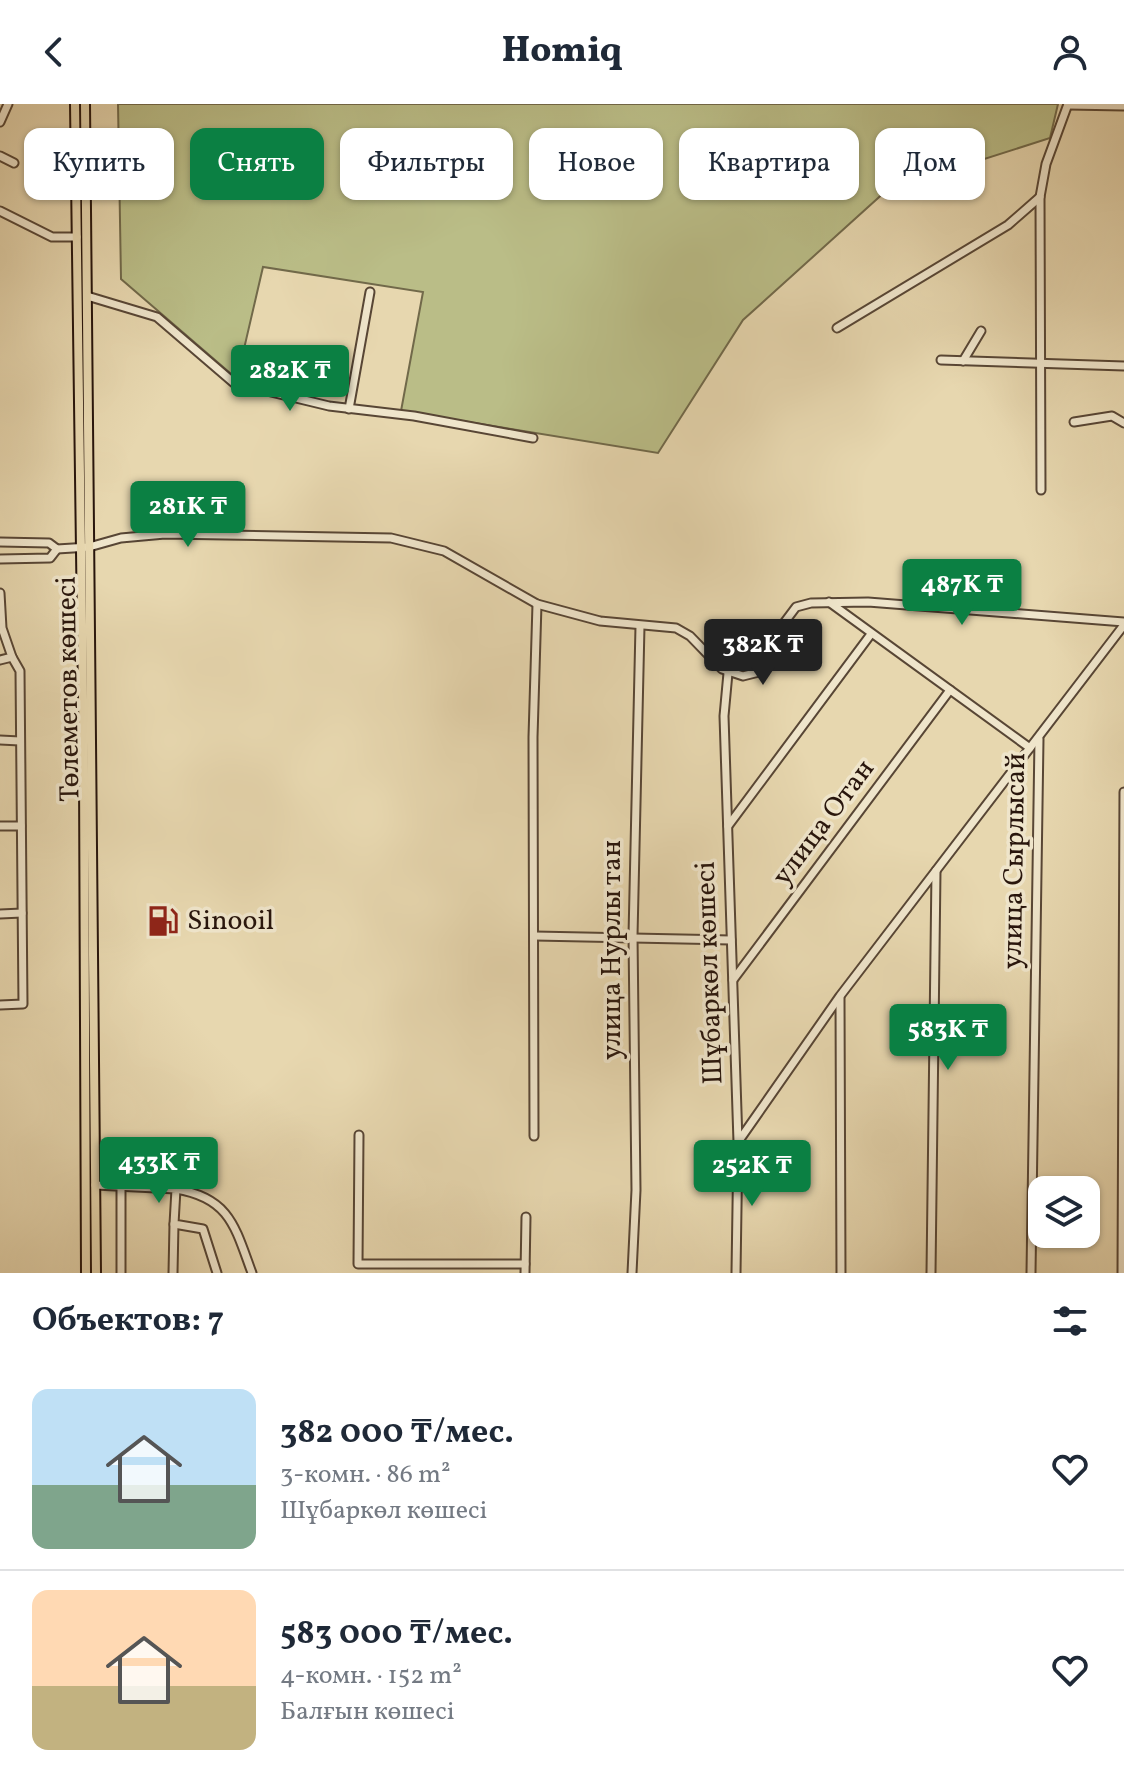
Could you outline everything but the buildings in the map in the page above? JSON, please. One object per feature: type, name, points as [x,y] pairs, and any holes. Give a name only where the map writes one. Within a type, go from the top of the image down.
[{"type":"main road","name":"Төлеметов көшесі","points":[[75,104],[84,420],[95,1185],[86,1273]]},
{"type":"main road","name":"Төлеметов көшесі","points":[[84,420],[87,296],[85,104]]},
{"type":"main road","name":"Төлеметов көшесі","points":[[86,548],[91,1206],[96,1273]]},
{"type":"street","points":[[0,122],[8,104]]},
{"type":"street","points":[[1041,490],[1040,197],[1046,164],[1068,105],[1124,106]]},
{"type":"street","points":[[0,156],[14,163]]},
{"type":"street","points":[[837,328],[1008,225],[1040,197]]},
{"type":"street","points":[[0,211],[52,237],[77,237]]},
{"type":"street","points":[[349,409],[370,292]]},
{"type":"street","points":[[87,296],[157,317],[234,383],[349,409],[414,416],[533,438]]},
{"type":"street","points":[[963,361],[981,331]]},
{"type":"street","points":[[941,360],[1124,366]]},
{"type":"street","points":[[1074,422],[1107,416],[1124,423]]},
{"type":"street","points":[[0,542],[49,543],[57,549],[86,548],[121,538],[165,534],[391,538],[444,551],[537,604],[600,621],[676,628],[690,636],[728,673],[743,676],[759,672],[771,662],[778,648],[778,631],[796,607],[827,601],[1124,624]]},
{"type":"street","points":[[0,559],[50,558],[57,549]]},
{"type":"street","points":[[0,593],[2,628],[20,671],[23,1004],[0,1005]]},
{"type":"street","points":[[827,601],[1030,748]]},
{"type":"street","points":[[534,1136],[533,737],[537,604]]},
{"type":"street","points":[[738,1142],[840,996],[1039,738],[1117,629],[1124,624]]},
{"type":"street","name":"улица Нурлы тан","points":[[632,1273],[636,1200],[633,936],[640,626]]},
{"type":"street","points":[[728,826],[871,634]]},
{"type":"street","points":[[0,660],[12,657]]},
{"type":"street","name":"Шұбаркөл көшесі","points":[[728,673],[724,716],[738,1142],[736,1273]]},
{"type":"street","name":"улица Отан","points":[[733,981],[950,690]]},
{"type":"street","name":"улица Сырлысай","points":[[1031,1273],[1039,738]]},
{"type":"street","points":[[0,740],[20,741]]},
{"type":"street","points":[[1122,1273],[1124,792]]},
{"type":"street","points":[[0,826],[21,826]]},
{"type":"street","points":[[931,1273],[936,870]]},
{"type":"street","points":[[0,914],[22,913]]},
{"type":"street","points":[[535,936],[731,940]]},
{"type":"street","points":[[840,996],[841,1273]]},
{"type":"street","points":[[358,1273],[359,1135]]},
{"type":"street","points":[[95,1185],[176,1189],[201,1194],[219,1206],[235,1224],[252,1273]]},
{"type":"street","points":[[121,1185],[121,1273]]},
{"type":"street","points":[[173,1273],[176,1189]]},
{"type":"street","points":[[358,1264],[525,1269],[526,1217]]},
{"type":"street","points":[[174,1224],[203,1229],[217,1273]]},
{"type":"green space","points":[[118,104],[1058,104],[1050,138],[985,159],[985,128],[875,128],[876,200],[743,320],[658,453],[401,411],[423,292],[263,267],[237,379],[121,279],[120,200],[174,200],[174,128],[118,128]]},
{"type":"place","name":"Sinooil","points":[[163,921]]}]
